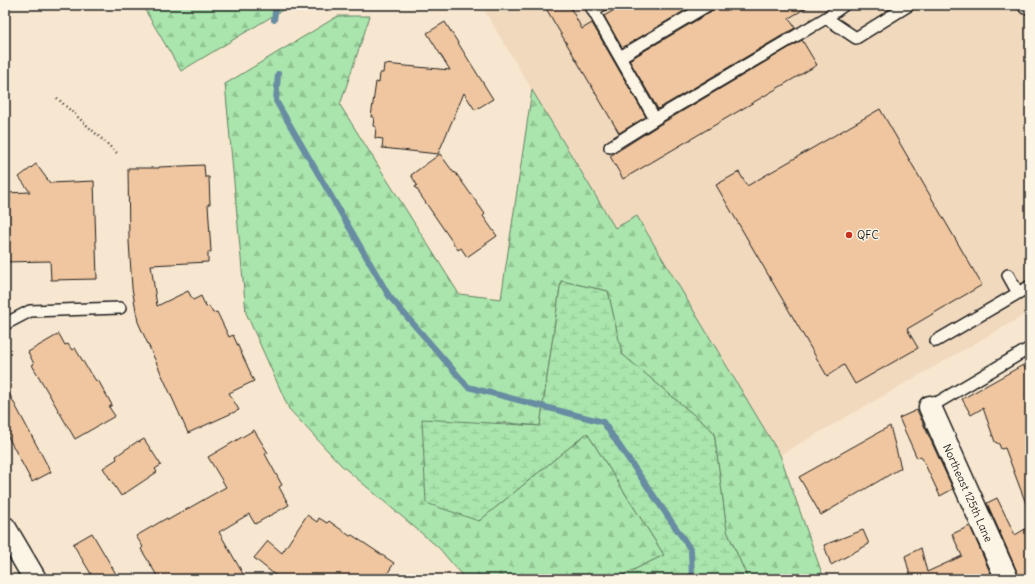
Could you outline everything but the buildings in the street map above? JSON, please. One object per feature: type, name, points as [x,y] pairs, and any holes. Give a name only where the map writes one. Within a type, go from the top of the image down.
[{"type":"street","name":"Northeast 125th Lane","points":[[930,408],[1006,579]]},
{"type":"street","points":[[5,528],[36,579]]},
{"type":"lane","points":[[620,57],[708,5]]},
{"type":"lane","points":[[610,147],[826,18],[844,5]]},
{"type":"lane","points":[[826,18],[856,38],[909,5]]},
{"type":"lane","points":[[595,7],[620,57],[655,119]]},
{"type":"lane","points":[[1008,275],[1018,293]]},
{"type":"lane","points":[[936,341],[1030,286]]},
{"type":"lane","points":[[5,324],[30,311],[120,308]]},
{"type":"lane","points":[[930,408],[1030,348]]},
{"type":"path","points":[[57,98],[117,153]]},
{"type":"shaded area","points":[[481,5],[1030,5],[1030,312],[780,455],[637,216],[615,229]]},
{"type":"green space","points":[[142,5],[291,5],[181,71]]},
{"type":"green space","points":[[338,16],[370,16],[340,105],[459,294],[501,299],[532,90],[615,228],[637,216],[780,455],[824,579],[748,579],[727,531],[714,432],[622,354],[608,291],[561,281],[540,426],[497,422],[479,521],[587,433],[664,555],[615,579],[465,579],[439,548],[341,465],[289,409],[246,313],[225,84]]},
{"type":"green space","points":[[561,281],[608,291],[622,354],[714,432],[727,531],[748,579],[615,579],[664,555],[587,433],[479,521],[426,503],[422,419],[540,426]]},
{"type":"waterway","points":[[274,20],[276,5]]},
{"type":"waterway","points":[[278,74],[276,101],[389,296],[468,387],[603,422],[691,550],[692,579]]},
{"type":"place","name":"QFC","points":[[849,235]]}]
